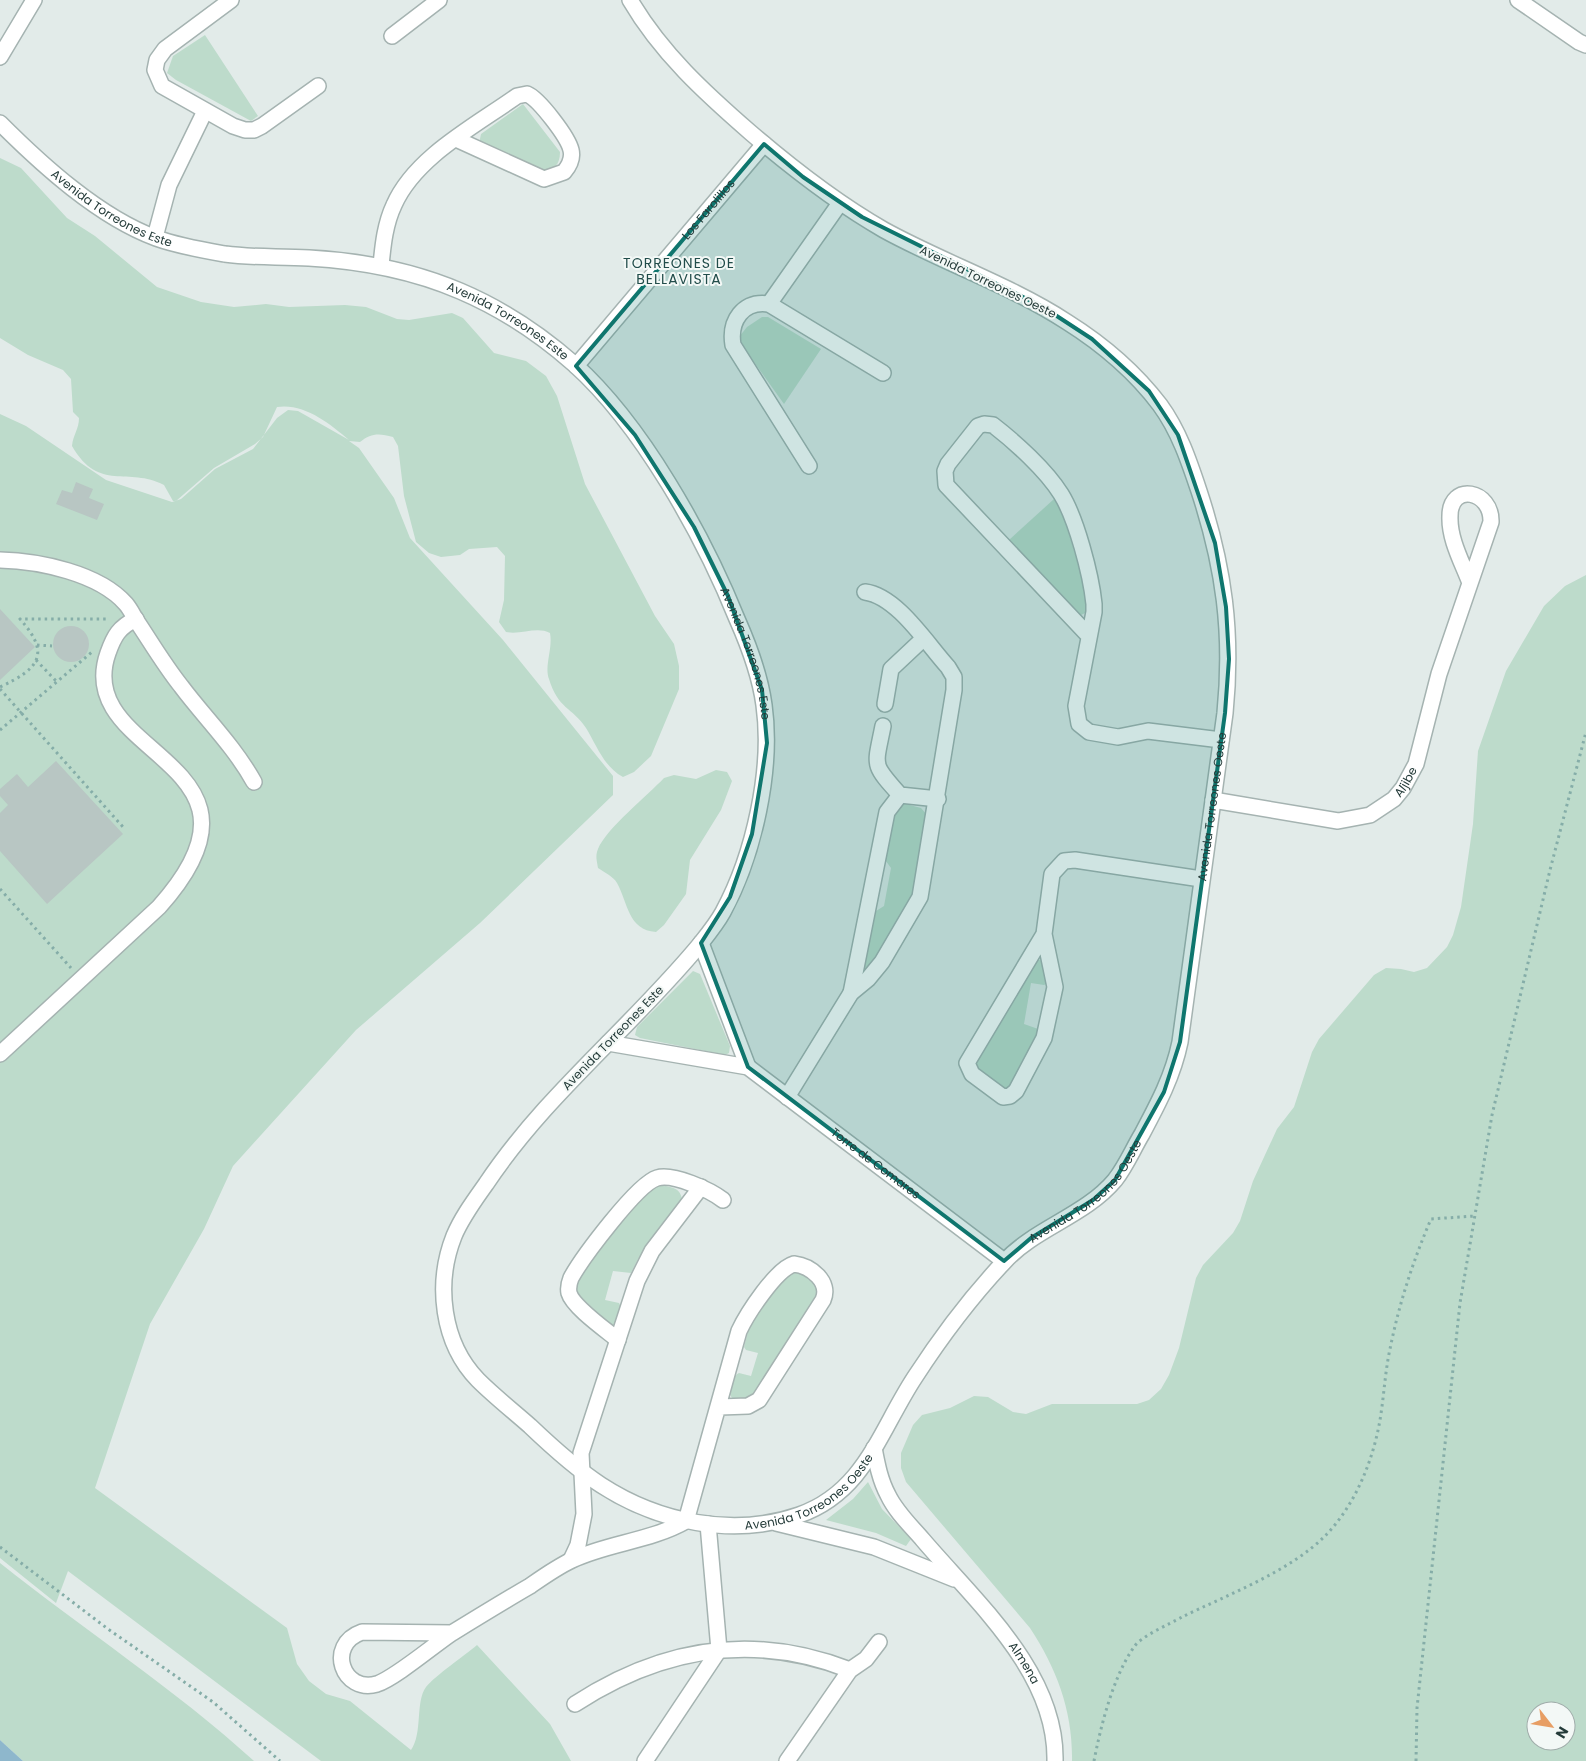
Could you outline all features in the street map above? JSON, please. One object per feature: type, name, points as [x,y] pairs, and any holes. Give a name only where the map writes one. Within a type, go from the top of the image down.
[{"type":"street","points":[[0,56],[34,0]]},
{"type":"street","points":[[231,0],[165,49],[156,65],[155,75],[162,86],[205,112],[238,128],[254,130],[318,86]]},
{"type":"street","points":[[392,36],[439,0]]},
{"type":"street","name":"Avenida Torreones Oeste","points":[[581,1471],[634,1504],[686,1521],[740,1525],[770,1522],[811,1510],[840,1493],[859,1473],[915,1377],[948,1329],[1004,1261],[1031,1238],[1104,1191],[1124,1166],[1164,1092],[1180,1042],[1221,740],[1228,659],[1226,607],[1213,535],[1178,434],[1160,405],[1116,358],[1067,321],[999,285],[892,234],[840,203],[803,177],[686,73],[656,38],[630,0]]},
{"type":"street","points":[[1518,0],[1586,45]]},
{"type":"street","points":[[381,265],[388,222],[402,190],[418,169],[456,139],[516,96],[527,94],[536,100],[565,138],[571,152],[571,158],[564,172],[544,180],[456,139]]},
{"type":"street","points":[[155,237],[169,184],[205,112]]},
{"type":"street","name":"Avenida Torreones Este","points":[[0,124],[36,157],[97,205],[155,237],[191,248],[226,254],[306,258],[381,265],[424,277],[462,292],[536,335],[576,366],[636,435],[694,526],[728,596],[751,652],[762,690],[767,743],[752,834],[730,896],[722,914],[701,943],[542,1111],[495,1170],[458,1227],[448,1256],[444,1289],[447,1321],[458,1352],[465,1364],[477,1379],[581,1471]]},
{"type":"street","name":"Los Farolillos","points":[[576,366],[764,144]]},
{"type":"street","points":[[769,304],[840,203]]},
{"type":"street","points":[[809,466],[733,345],[732,329],[739,314],[754,304],[769,304],[882,373]]},
{"type":"street","points":[[1089,636],[946,485],[945,471],[948,464],[978,426],[989,424],[997,428],[1045,474],[1066,504],[1093,594],[1094,612],[1076,712],[1079,724],[1095,734],[1118,737],[1148,731],[1221,740]]},
{"type":"street","name":"Aljibe","points":[[1213,800],[1338,821],[1370,815],[1394,799],[1403,788],[1416,764],[1440,674],[1490,528],[1492,516],[1484,500],[1468,494],[1457,498],[1453,503],[1450,517],[1453,536],[1470,583]]},
{"type":"street","points":[[0,560],[40,565],[90,579],[116,594],[128,606],[172,674],[236,753],[254,782]]},
{"type":"street","points":[[787,1097],[851,993],[876,970],[920,897],[938,799],[955,684],[948,667],[886,599],[865,592]]},
{"type":"street","points":[[0,1054],[159,908],[183,878],[199,849],[203,823],[195,797],[178,773],[118,714],[108,700],[104,689],[104,670],[114,638],[122,626],[136,619]]},
{"type":"street","points":[[885,704],[890,669],[924,639]]},
{"type":"street","points":[[883,726],[877,767],[900,795],[938,799]]},
{"type":"street","points":[[851,993],[885,819],[890,806],[900,795]]},
{"type":"street","points":[[1044,934],[967,1063],[972,1074],[1003,1097],[1010,1096],[1016,1091],[1047,1029],[1055,987],[1044,934],[1052,874],[1064,862],[1075,860],[1201,879]]},
{"type":"street","points":[[701,943],[748,1067]]},
{"type":"street","name":"Torre de Comares","points":[[608,1043],[748,1067],[1004,1261]]},
{"type":"street","points":[[618,1340],[573,1300],[569,1288],[571,1278],[616,1216],[652,1180],[668,1177],[701,1187],[724,1200]]},
{"type":"street","points":[[571,1560],[578,1545],[584,1514],[581,1471],[584,1441],[618,1340],[646,1261],[701,1187]]},
{"type":"street","points":[[452,1633],[362,1632],[356,1634],[345,1644],[342,1650],[344,1670],[356,1682],[363,1684],[378,1683],[452,1633],[571,1560],[625,1541],[668,1530],[686,1521],[720,1407],[722,1393],[745,1320],[784,1269],[794,1264],[806,1267],[824,1283],[826,1294],[823,1300],[759,1400],[748,1406],[720,1407]]},
{"type":"street","name":"Almena","points":[[874,1448],[881,1481],[891,1501],[996,1624],[1013,1647],[1037,1687],[1051,1720],[1055,1761]]},
{"type":"street","name":"Almena","points":[[770,1522],[805,1529],[874,1548],[959,1582]]},
{"type":"street","points":[[644,1761],[719,1650],[708,1524]]},
{"type":"street","points":[[787,1761],[850,1670],[866,1659],[879,1642]]},
{"type":"street","points":[[575,1704],[616,1679],[639,1670],[692,1654],[719,1650],[765,1649],[789,1652],[830,1662],[850,1670]]},
{"type":"path","points":[[123,827],[20,713],[0,688],[25,676],[36,660],[37,645],[33,633],[20,618],[136,619]]},
{"type":"path","points":[[37,645],[52,646]]},
{"type":"path","points":[[0,730],[95,650]]},
{"type":"path","points":[[36,660],[57,682]]},
{"type":"path","points":[[1416,1761],[1417,1708],[1460,1303],[1492,1115],[1550,870],[1586,732]]},
{"type":"path","points":[[0,889],[72,968]]},
{"type":"path","points":[[1094,1761],[1114,1688],[1134,1646],[1165,1626],[1286,1566],[1313,1547],[1339,1519],[1351,1502],[1368,1464],[1380,1421],[1387,1367],[1398,1313],[1408,1278],[1431,1219],[1475,1216]]},
{"type":"path","points":[[0,1547],[108,1630],[213,1702],[280,1761]]},
{"type":"highlighted area","points":[[764,144],[803,177],[862,217],[1043,307],[1092,339],[1149,391],[1178,435],[1215,543],[1226,607],[1229,659],[1225,713],[1180,1042],[1164,1092],[1115,1180],[1093,1200],[1031,1238],[1004,1261],[748,1067],[701,943],[730,897],[752,834],[767,743],[762,690],[728,596],[694,527],[635,435],[576,366]]},
{"type":"green space","points":[[205,35],[258,116],[251,121],[176,80],[167,73],[173,56]]},
{"type":"green space","points":[[523,104],[560,152],[557,164],[550,169],[539,170],[527,167],[479,144],[481,134]]},
{"type":"green space","points":[[0,158],[21,168],[67,218],[95,236],[157,287],[201,302],[234,307],[266,304],[289,307],[345,305],[366,307],[397,319],[409,320],[452,313],[463,318],[494,353],[526,361],[546,376],[557,396],[585,484],[655,616],[674,644],[679,666],[679,689],[651,756],[634,772],[623,777],[616,773],[606,762],[581,721],[561,702],[553,689],[547,669],[550,633],[540,630],[506,632],[499,622],[504,600],[505,556],[497,547],[469,549],[460,555],[441,557],[429,553],[416,542],[404,496],[398,446],[393,437],[375,435],[360,442],[349,441],[359,448],[394,498],[410,538],[503,640],[613,776],[613,795],[480,923],[356,1030],[233,1166],[204,1229],[150,1324],[95,1488],[287,1628],[297,1664],[309,1681],[326,1694],[350,1701],[411,1750],[417,1735],[421,1701],[426,1687],[443,1671],[477,1645],[550,1724],[571,1761],[321,1761],[68,1571],[56,1603],[0,1558],[0,414],[26,426],[106,480],[172,502],[175,501],[173,501],[164,485],[138,477],[103,474],[82,460],[72,446],[79,418],[73,412],[71,379],[63,370],[28,355],[0,338]],"holes":[[[277,407],[287,407],[297,408],[316,416],[349,440],[298,411],[288,410],[277,418],[264,435]],[[261,439],[253,449],[215,469],[181,499],[177,500],[214,468]]]},
{"type":"green space","points":[[762,317],[768,317],[821,349],[784,404],[746,351],[739,337],[747,327]]},
{"type":"green space","points":[[1054,499],[1061,506],[1089,602],[1087,612],[1081,615],[1072,613],[1009,540]]},
{"type":"green space","points":[[1586,575],[1586,1761],[1072,1761],[1070,1725],[1062,1692],[1040,1643],[1030,1628],[906,1482],[901,1468],[901,1453],[913,1425],[922,1415],[950,1408],[974,1396],[988,1397],[1013,1412],[1026,1414],[1052,1404],[1137,1404],[1149,1400],[1161,1389],[1169,1375],[1179,1348],[1196,1278],[1203,1265],[1233,1233],[1240,1221],[1253,1181],[1277,1129],[1294,1107],[1312,1052],[1319,1039],[1374,975],[1386,968],[1414,972],[1427,968],[1447,947],[1453,935],[1461,907],[1473,824],[1478,751],[1506,671],[1544,606],[1565,586]]},
{"type":"green space","points":[[716,770],[727,772],[732,781],[721,810],[690,860],[686,894],[664,925],[656,932],[647,930],[634,921],[616,881],[598,868],[596,856],[598,849],[602,841],[618,822],[664,778],[674,775],[696,779]]},
{"type":"green space","points":[[902,803],[921,808],[927,815],[916,893],[872,968],[867,970],[863,966],[873,913],[884,906],[891,868],[883,857],[892,814]]},
{"type":"green space","points":[[1038,959],[1044,962],[1048,983],[1044,985],[1031,983],[1024,1024],[1041,1030],[1010,1089],[1004,1092],[975,1071],[973,1062]]},
{"type":"green space","points":[[693,971],[700,974],[730,1046],[729,1053],[725,1055],[640,1038],[635,1035],[637,1027]]},
{"type":"green space","points":[[656,1184],[676,1189],[682,1199],[638,1259],[631,1273],[613,1271],[605,1300],[619,1303],[621,1307],[615,1325],[610,1325],[578,1294],[575,1284],[611,1230],[651,1186]]},
{"type":"green space","points":[[799,1271],[818,1286],[817,1294],[753,1398],[734,1400],[729,1390],[733,1378],[739,1373],[751,1376],[758,1353],[746,1350],[744,1347],[751,1320],[787,1272]]},
{"type":"green space","points":[[868,1482],[882,1509],[911,1539],[906,1546],[876,1533],[826,1520],[853,1499]]},
{"type":"green space","points":[[0,1563],[161,1684],[254,1761],[23,1761],[0,1740]]},
{"type":"water","points":[[0,1740],[23,1761],[0,1761]]},
{"type":"building","points":[[76,482],[93,489],[89,498],[104,504],[97,520],[56,504],[62,490],[72,493]]},
{"type":"building","points":[[0,609],[35,647],[0,680]]},
{"type":"building","points":[[71,626],[78,627],[84,631],[88,637],[88,651],[84,657],[78,661],[71,662],[64,661],[58,657],[54,651],[53,644],[54,637],[58,631],[64,627]]},
{"type":"building","points":[[56,761],[123,834],[47,904],[0,851],[0,813],[8,805],[0,796],[0,789],[17,774],[28,787]]},
{"type":"district","name":"TORREONES DE BELLAVISTA","points":[[679,272]]}]
